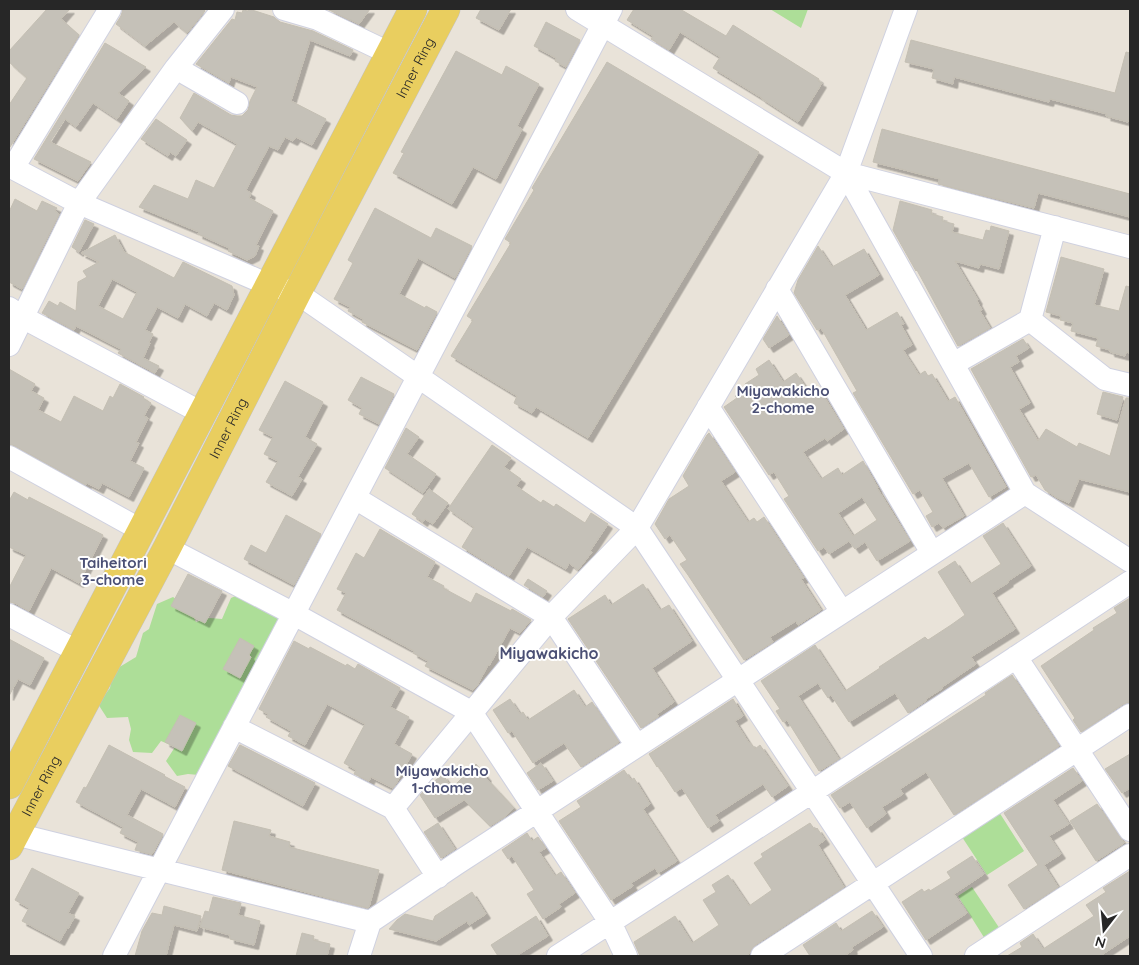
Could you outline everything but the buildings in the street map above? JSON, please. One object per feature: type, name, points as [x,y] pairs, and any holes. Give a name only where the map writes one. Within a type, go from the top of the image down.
[{"type":"main road","name":"Inner Ring","points":[[9,785],[413,9]]},
{"type":"main road","name":"Inner Ring","points":[[12,840],[167,548],[297,293],[446,9]]},
{"type":"street","points":[[110,9],[11,167],[80,203],[269,285],[297,293],[637,528],[921,956]]},
{"type":"street","points":[[9,345],[16,312],[80,203],[176,68],[223,9]]},
{"type":"street","points":[[284,9],[318,19],[389,53]]},
{"type":"street","points":[[577,9],[606,16],[846,173],[1130,247]]},
{"type":"street","points":[[392,808],[551,617],[637,528],[846,173],[906,9]]},
{"type":"street","points":[[114,956],[606,16]]},
{"type":"street","points":[[176,68],[237,103]]},
{"type":"street","points":[[846,173],[1026,493],[1130,561]]},
{"type":"street","points":[[953,364],[1030,320],[1055,227]]},
{"type":"street","points":[[777,290],[932,553]]},
{"type":"street","points":[[16,312],[202,413]]},
{"type":"street","points":[[1030,320],[1105,379],[1130,385]]},
{"type":"street","points":[[708,407],[842,612]]},
{"type":"street","points":[[9,457],[141,530]]},
{"type":"street","points":[[359,956],[370,922],[1026,493]]},
{"type":"street","points":[[355,498],[551,617],[638,746]]},
{"type":"street","points":[[167,548],[294,614],[471,712],[610,922],[626,956]]},
{"type":"street","points":[[558,956],[812,792],[1130,582]]},
{"type":"street","points":[[9,615],[79,652]]},
{"type":"street","points":[[1016,657],[1130,830]]},
{"type":"street","points":[[769,954],[1130,715]]},
{"type":"street","points":[[234,727],[392,808],[438,877]]},
{"type":"street","points":[[12,840],[159,870],[370,922]]},
{"type":"street","points":[[976,956],[1130,855]]},
{"type":"green space","points":[[770,9],[808,9],[801,28]]},
{"type":"green space","points":[[242,593],[280,616],[210,776],[188,774],[177,776],[166,761],[175,747],[161,741],[152,753],[133,752],[129,740],[131,729],[128,717],[107,718],[98,704],[110,688],[113,671],[136,657],[143,633],[149,629],[157,604],[173,597],[190,609],[196,622],[210,618],[222,619],[231,598]]},
{"type":"green space","points":[[999,812],[1024,851],[987,875],[962,837]]},
{"type":"green space","points":[[972,887],[1000,929],[985,939],[958,896]]},
{"type":"district","name":"Miyawakicho 2-chome","points":[[783,398]]},
{"type":"district","name":"Taiheitori 3-chome","points":[[113,570]]},
{"type":"district","name":"Miyawakicho","points":[[549,653]]},
{"type":"district","name":"Miyawakicho 1-chome","points":[[442,778]]}]
